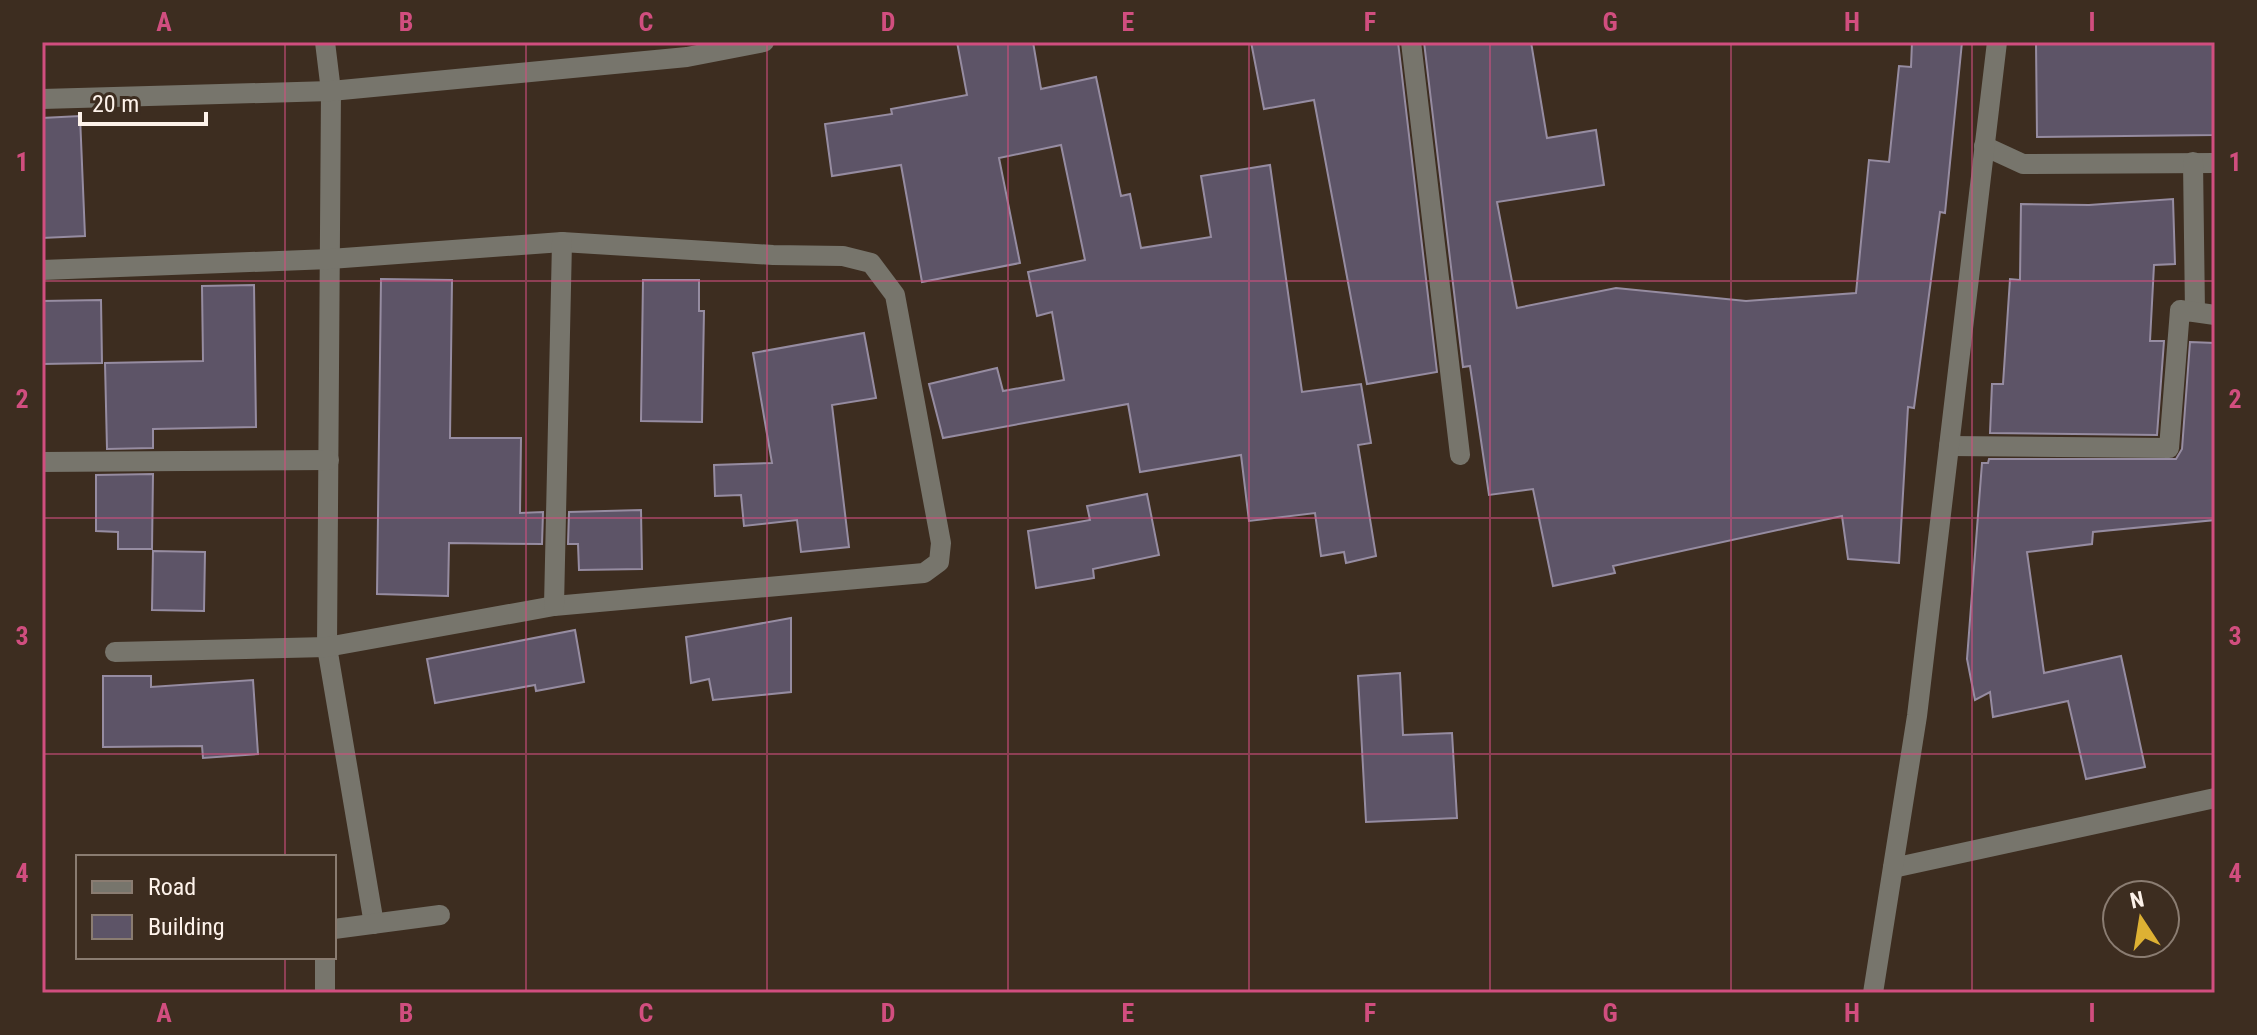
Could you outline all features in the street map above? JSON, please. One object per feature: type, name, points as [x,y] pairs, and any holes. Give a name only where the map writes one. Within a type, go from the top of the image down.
[{"type":"street","points":[[325,42],[331,91],[327,647],[374,924]]},
{"type":"street","points":[[42,99],[331,91],[764,42]]},
{"type":"street","points":[[1411,42],[1460,455]]},
{"type":"street","points":[[1873,993],[1917,716],[1997,42]]},
{"type":"street","points":[[1984,146],[2023,164],[2215,163]]},
{"type":"street","points":[[1949,446],[2169,448],[2180,310],[2205,314],[2193,162]]},
{"type":"street","points":[[554,606],[562,242]]},
{"type":"street","points":[[42,270],[330,259],[562,242],[773,255],[843,256],[871,263],[895,295],[941,543],[939,562],[924,573],[554,606],[327,647],[115,652]]},
{"type":"street","points":[[42,462],[329,460]]},
{"type":"street","points":[[1893,868],[2215,798]]},
{"type":"street","points":[[336,929],[440,915]]},
{"type":"street","points":[[325,959],[325,993]]},
{"type":"building","points":[[957,42],[1033,42],[1041,89],[1096,77],[1121,196],[1130,194],[1141,248],[1211,237],[1201,176],[1270,165],[1302,392],[1361,384],[1371,443],[1358,445],[1376,556],[1346,563],[1344,552],[1321,556],[1315,513],[1249,521],[1241,455],[1140,472],[1128,404],[943,438],[929,384],[997,368],[1003,391],[1064,380],[1052,312],[1037,316],[1028,272],[1085,260],[1061,145],[999,158],[1020,263],[922,282],[901,165],[832,176],[825,124],[892,114],[891,109],[967,95]]},
{"type":"building","points":[[1251,42],[1398,42],[1437,372],[1367,384],[1314,100],[1264,109]]},
{"type":"building","points":[[1424,42],[1531,42],[1547,138],[1596,130],[1604,185],[1497,202],[1517,308],[1616,288],[1746,301],[1856,293],[1869,160],[1889,162],[1899,66],[1911,67],[1912,42],[1962,42],[1945,213],[1940,212],[1914,408],[1908,407],[1899,563],[1848,559],[1842,516],[1613,566],[1615,573],[1553,586],[1533,489],[1489,495],[1470,366],[1463,367]]},
{"type":"building","points":[[2036,42],[2215,42],[2215,135],[2037,137]]},
{"type":"building","points":[[80,116],[85,236],[42,238],[42,118]]},
{"type":"building","points":[[2173,199],[2175,264],[2154,265],[2150,341],[2164,341],[2157,435],[1990,433],[1992,384],[2003,384],[2010,279],[2020,280],[2021,204],[2089,205]]},
{"type":"building","points":[[381,279],[452,280],[450,438],[521,438],[520,513],[543,512],[542,544],[449,543],[448,596],[377,594]]},
{"type":"building","points":[[643,280],[699,280],[699,311],[704,311],[702,422],[641,421]]},
{"type":"building","points":[[254,285],[256,427],[153,429],[153,448],[107,449],[105,363],[203,361],[202,286]]},
{"type":"building","points":[[101,300],[102,363],[42,364],[42,301]]},
{"type":"building","points":[[864,333],[876,398],[832,405],[849,547],[801,552],[797,520],[744,526],[741,495],[715,496],[714,465],[772,463],[753,353]]},
{"type":"building","points":[[2190,342],[2215,343],[2215,520],[2093,532],[2092,544],[2027,552],[2044,673],[2121,656],[2145,767],[2086,779],[2068,701],[1993,717],[1990,692],[1975,700],[1967,659],[1982,463],[1988,463],[1989,459],[2176,459],[2182,449]]},
{"type":"building","points":[[153,474],[152,549],[118,549],[118,532],[96,531],[96,475]]},
{"type":"building","points":[[1147,494],[1159,555],[1093,569],[1094,578],[1036,588],[1028,531],[1090,520],[1087,506]]},
{"type":"building","points":[[641,510],[642,569],[579,570],[578,544],[568,544],[569,512]]},
{"type":"building","points":[[153,551],[205,552],[204,611],[152,610]]},
{"type":"building","points":[[791,618],[791,692],[713,700],[709,679],[691,683],[686,637]]},
{"type":"building","points":[[575,630],[584,682],[536,691],[535,685],[435,703],[427,659]]},
{"type":"building","points":[[1400,673],[1403,735],[1452,733],[1457,818],[1366,822],[1358,676]]},
{"type":"building","points":[[103,676],[151,676],[151,687],[253,680],[258,754],[203,758],[202,746],[103,747]]}]
